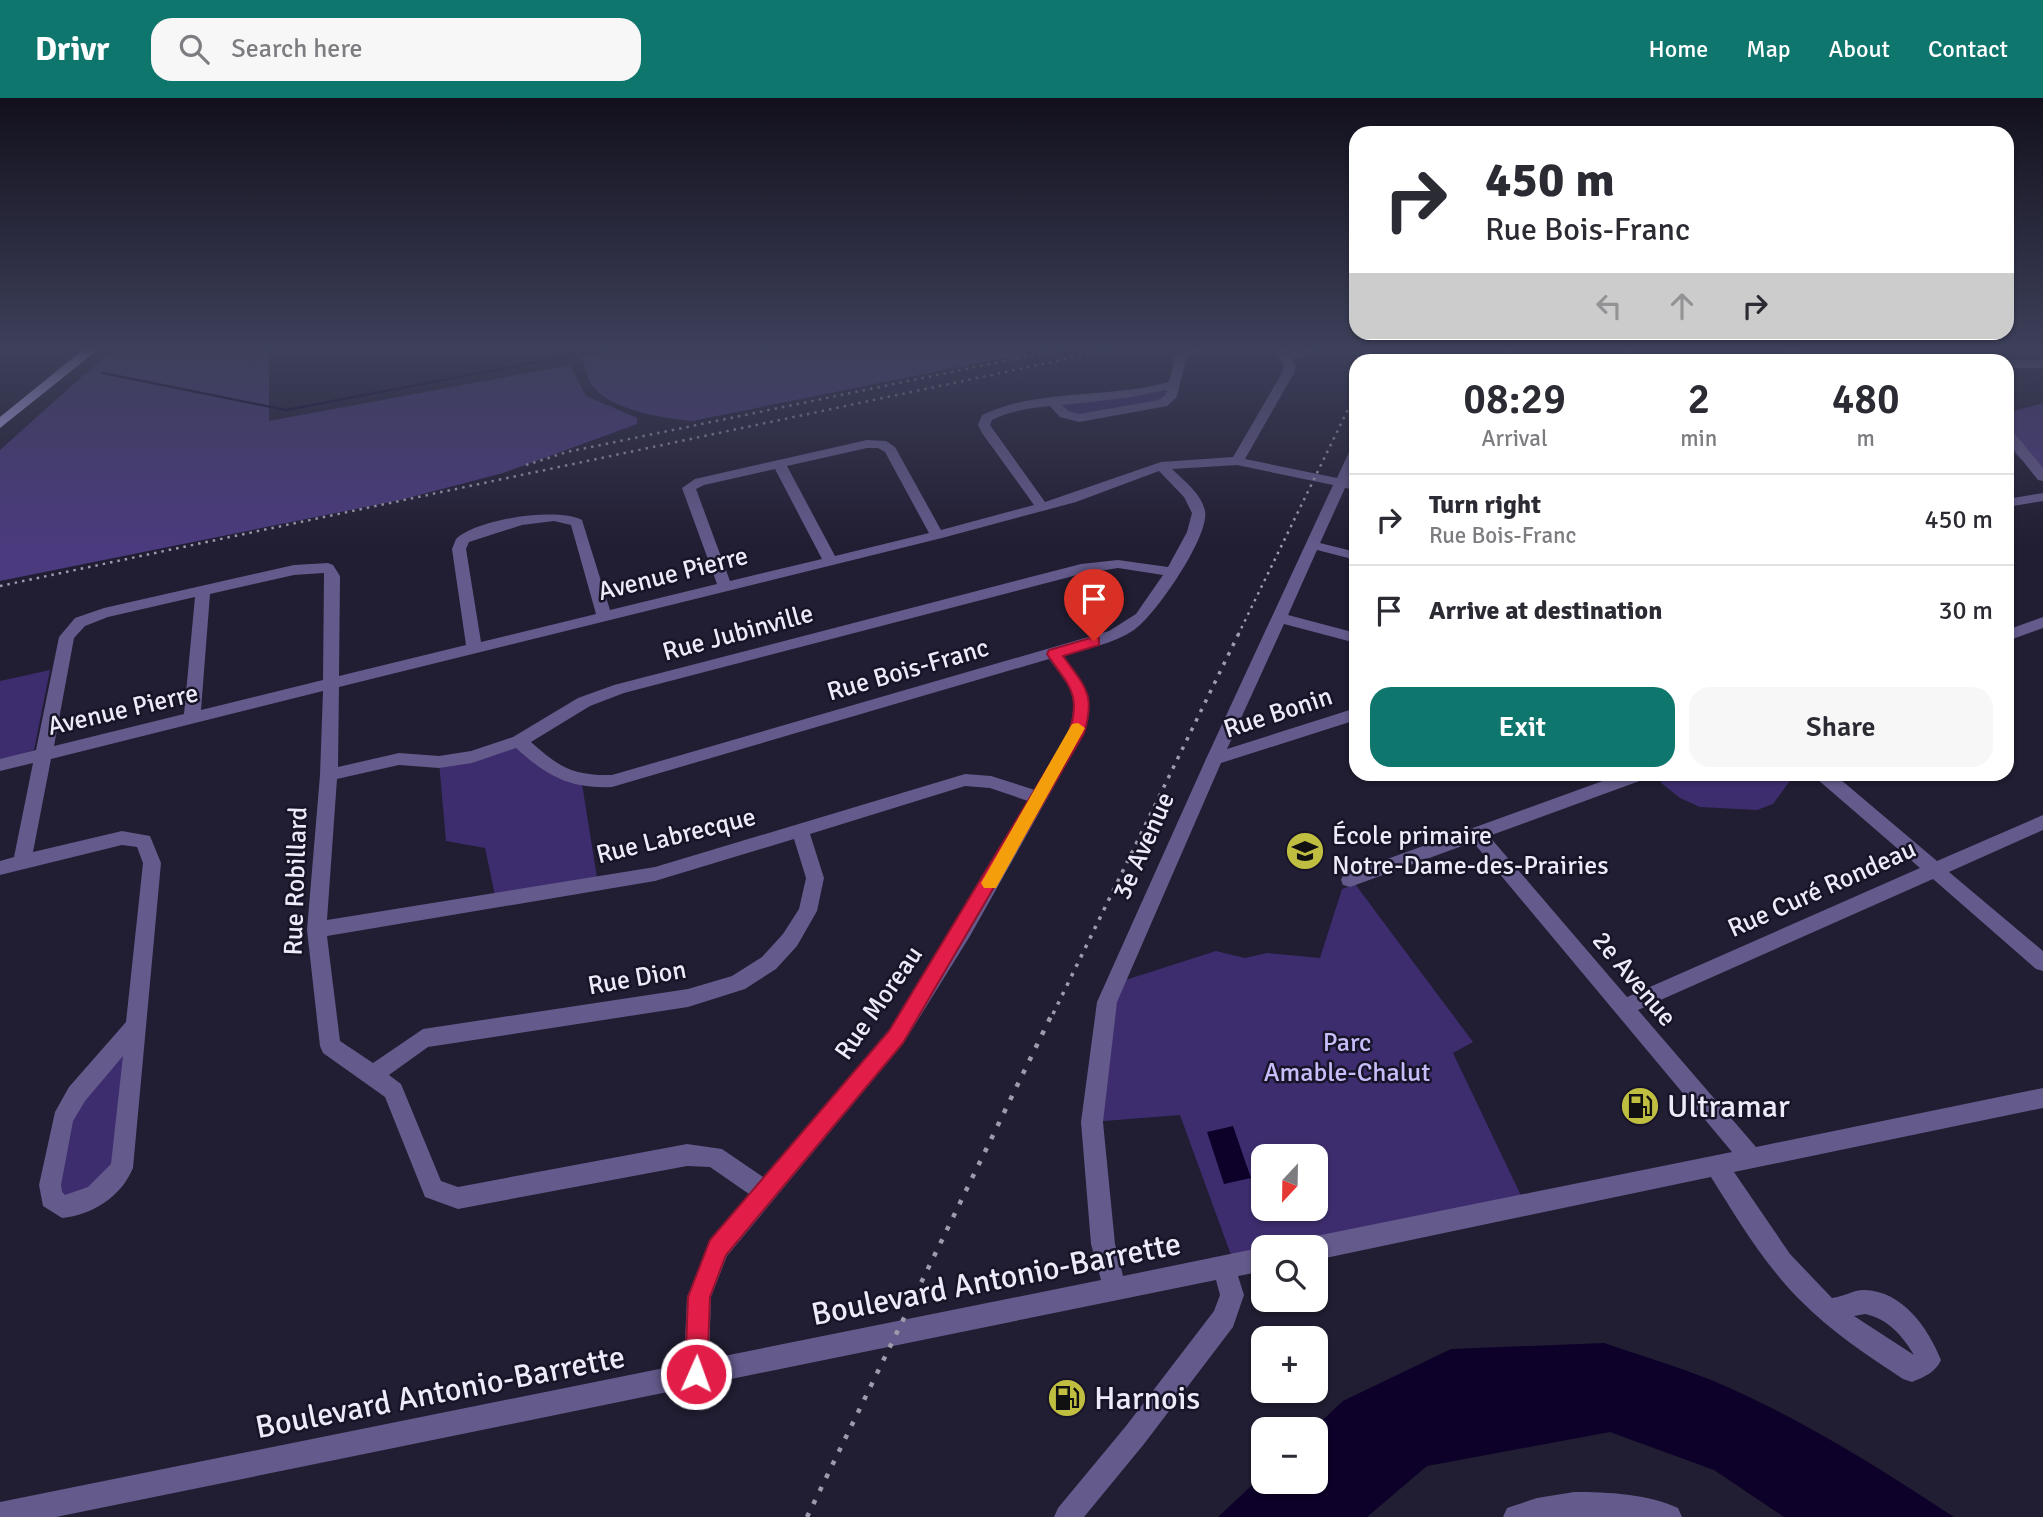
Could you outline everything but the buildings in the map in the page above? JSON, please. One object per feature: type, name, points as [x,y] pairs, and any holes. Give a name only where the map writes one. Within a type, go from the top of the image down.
[{"type":"street","points":[[992,414],[986,418],[984,425],[988,433],[1042,507]]},
{"type":"street","points":[[1068,414],[1071,417],[1090,418],[1108,414]]},
{"type":"street","points":[[1237,461],[1264,414]]},
{"type":"street","points":[[2014,441],[2043,477]]},
{"type":"street","points":[[725,586],[689,488],[700,482],[867,444],[881,444],[890,450],[937,535]]},
{"type":"street","name":"Avenue Pierre","points":[[0,765],[937,535],[1042,507],[1161,467],[1190,462],[1237,461],[1349,485]]},
{"type":"street","points":[[779,464],[830,560]]},
{"type":"street","name":"Rue Bois-Franc","points":[[519,741],[556,774],[582,783],[612,781],[1114,635],[1134,624],[1149,608],[1196,530],[1199,513],[1161,467]]},
{"type":"street","name":"3e Avenue","points":[[1115,1289],[1103,1244],[1091,1122],[1107,1002],[1278,617],[1313,545],[1349,485]]},
{"type":"street","points":[[2014,502],[2043,498]]},
{"type":"street","points":[[474,648],[459,549],[463,539],[483,531],[557,514],[571,517],[577,523],[604,615]]},
{"type":"street","points":[[1313,545],[1349,554]]},
{"type":"street","name":"Rue Jubinville","points":[[329,775],[399,759],[439,762],[472,757],[519,741],[584,702],[620,688],[1081,569],[1118,564],[1170,572]]},
{"type":"street","name":"Rue Robillard","points":[[44,754],[66,637],[79,622],[104,613],[294,570],[328,568],[333,576],[329,775],[317,930],[330,1046],[393,1091],[422,1170],[433,1189],[458,1198],[687,1154],[714,1157],[765,1192]]},
{"type":"street","points":[[192,720],[203,590]]},
{"type":"street","points":[[1278,617],[1349,636]]},
{"type":"street","points":[[2014,633],[2043,622]]},
{"type":"street","name":"Rue Moreau","points":[[696,1374],[699,1297],[718,1248],[896,1037],[1076,733],[1084,710],[1079,690],[1054,654]]},
{"type":"street","name":"Rue Bonin","points":[[1214,760],[1349,716]]},
{"type":"street","points":[[22,862],[44,754]]},
{"type":"street","name":"Rue Labrecque","points":[[317,930],[655,874],[965,780],[991,782],[1039,798]]},
{"type":"street","points":[[1350,880],[1620,781]]},
{"type":"street","points":[[1831,781],[2043,963]]},
{"type":"street","name":"Rue Curé Rondeau","points":[[1625,1007],[1934,867],[2043,822]]},
{"type":"street","name":"Rue Dion","points":[[373,1075],[423,1038],[688,998],[738,983],[769,963],[790,940],[808,911],[815,878],[800,831]]},
{"type":"street","name":"2e Avenue","points":[[1476,834],[1751,1158]]},
{"type":"street","points":[[0,868],[122,838],[144,841],[152,863],[122,1168],[103,1192],[82,1206],[62,1207],[51,1198],[50,1185],[63,1119],[77,1094],[136,1025]]},
{"type":"street","points":[[1328,1246],[2043,1098]]},
{"type":"street","points":[[1716,1165],[1763,1238],[1798,1282],[1828,1310]]},
{"type":"street","name":"Boulevard Antonio-Barrette","points":[[0,1515],[1251,1262]]},
{"type":"street","points":[[1067,1517],[1135,1435],[1224,1318],[1232,1295],[1224,1267]]},
{"type":"street","points":[[1516,1517],[1550,1506],[1614,1505],[1669,1517]]},
{"type":"green space","points":[[50,670],[34,750],[0,761],[0,681]]},
{"type":"green space","points":[[519,741],[582,784],[598,884],[496,900],[485,848],[446,841],[439,762]]},
{"type":"green space","points":[[1790,781],[1773,804],[1757,810],[1700,807],[1680,798],[1660,782]]},
{"type":"green space","name":"Parc Amable-Chalut","points":[[1355,884],[1473,1042],[1453,1053],[1525,1204],[1328,1238],[1328,1235],[1251,1235],[1251,1252],[1231,1255],[1180,1115],[1092,1122],[1113,984],[1216,951],[1245,958],[1267,953],[1320,958],[1342,889]]},
{"type":"green space","points":[[136,1025],[122,1168],[102,1192],[51,1198],[63,1119]]},
{"type":"shaded area","points":[[40,414],[269,414],[269,421],[305,414],[628,414],[637,418],[637,424],[503,473],[400,500],[0,581],[0,450]]},
{"type":"shaded area","points":[[650,414],[726,414],[692,421]]},
{"type":"shaded area","points":[[2014,414],[2043,414],[2043,471],[2017,456],[2014,451]]},
{"type":"shaded area","points":[[1233,1126],[1251,1178],[1224,1184],[1207,1132]]},
{"type":"shaded area","points":[[1604,1343],[1671,1365],[1774,1409],[1866,1461],[1954,1517],[1784,1517],[1714,1470],[1610,1432],[1427,1466],[1367,1517],[1218,1517],[1251,1486],[1251,1494],[1328,1494],[1328,1417],[1326,1417],[1343,1401],[1451,1349]]},
{"type":"railway","points":[[526,465],[567,452],[749,414]]},
{"type":"railway","points":[[0,586],[807,414]]},
{"type":"railway","points":[[1238,635],[1346,414]]},
{"type":"railway","points":[[1053,1014],[1239,633]]},
{"type":"railway","points":[[807,1517],[1053,1012]]},
{"type":"slow traffic","points":[[990,883],[1078,728]]},
{"type":"place","name":"École primaire Notre-Dame-des-Prairies","points":[[1305,851]]},
{"type":"place","name":"Ultramar","points":[[1640,1106]]},
{"type":"place","name":"Harnois","points":[[1067,1398]]},
{"type":"route","points":[[696,1374],[699,1297],[718,1248],[896,1037],[923,995],[1076,733],[1084,710],[1079,690],[1054,654],[1094,641]]}]
